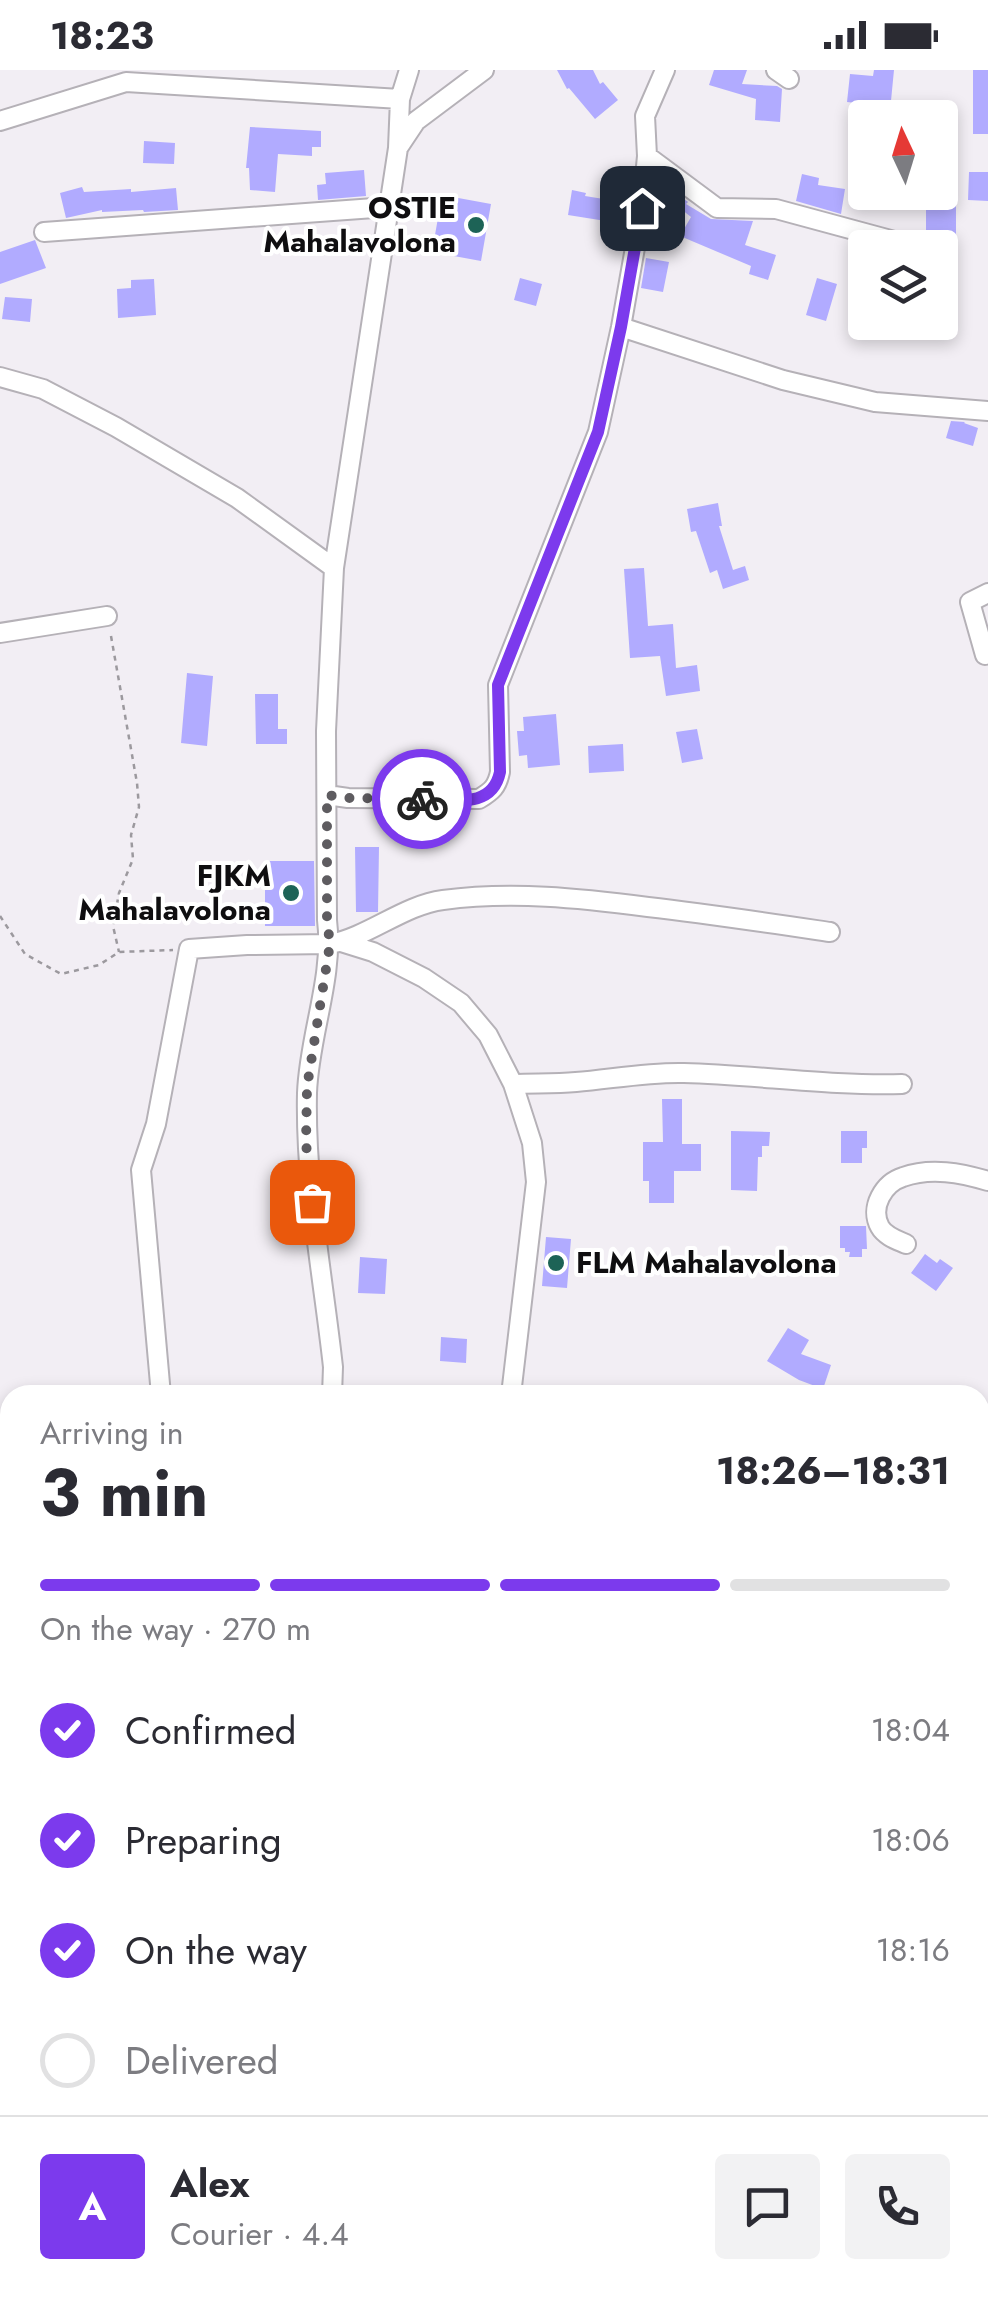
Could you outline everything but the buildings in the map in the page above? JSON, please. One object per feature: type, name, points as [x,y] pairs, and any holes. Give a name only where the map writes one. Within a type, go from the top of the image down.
[{"type":"street","points":[[332,1385],[306,1143],[307,1087],[335,943],[327,920],[326,732],[334,568],[398,148],[400,99],[410,70]]},
{"type":"street","points":[[398,148],[416,121],[484,70]]},
{"type":"street","points":[[327,795],[479,799],[497,785],[498,685],[598,432],[642,208],[647,156],[645,116],[666,70]]},
{"type":"street","points":[[0,120],[126,82],[400,99]]},
{"type":"street","points":[[647,156],[717,208],[776,210],[852,230]]},
{"type":"street","points":[[44,232],[388,207]]},
{"type":"street","points":[[621,327],[783,380],[876,402],[988,411]]},
{"type":"street","points":[[0,377],[43,389],[116,427],[237,498],[334,568]]},
{"type":"street","points":[[985,655],[970,602],[988,593]]},
{"type":"street","points":[[0,633],[107,616]]},
{"type":"street","points":[[335,943],[439,900],[542,894],[830,932]]},
{"type":"street","points":[[160,1385],[140,1170],[156,1124],[188,949],[335,943],[373,952],[424,978],[461,1003],[488,1035],[514,1084],[532,1143],[536,1182],[512,1385]]},
{"type":"street","points":[[514,1084],[683,1073],[796,1082],[902,1084]]},
{"type":"street","points":[[906,1244],[881,1228],[876,1213],[882,1190],[901,1177],[928,1173],[957,1172],[988,1181]]},
{"type":"path","points":[[107,616],[139,807],[131,835],[132,859],[119,893],[113,926],[119,952]]},
{"type":"path","points":[[0,916],[24,954],[61,974],[99,965],[119,952],[188,949]]},
{"type":"way so far","points":[[312,1202],[306,1143],[307,1087],[330,944],[327,795],[422,799]]},
{"type":"place","name":"OSTIE Mahalavolona","points":[[476,225]]},
{"type":"place","name":"FJKM Mahalavolona","points":[[291,893]]},
{"type":"place","name":"FLM Mahalavolona","points":[[556,1263]]},
{"type":"route","points":[[422,799],[479,799],[497,785],[498,685],[598,432],[642,208]]}]
